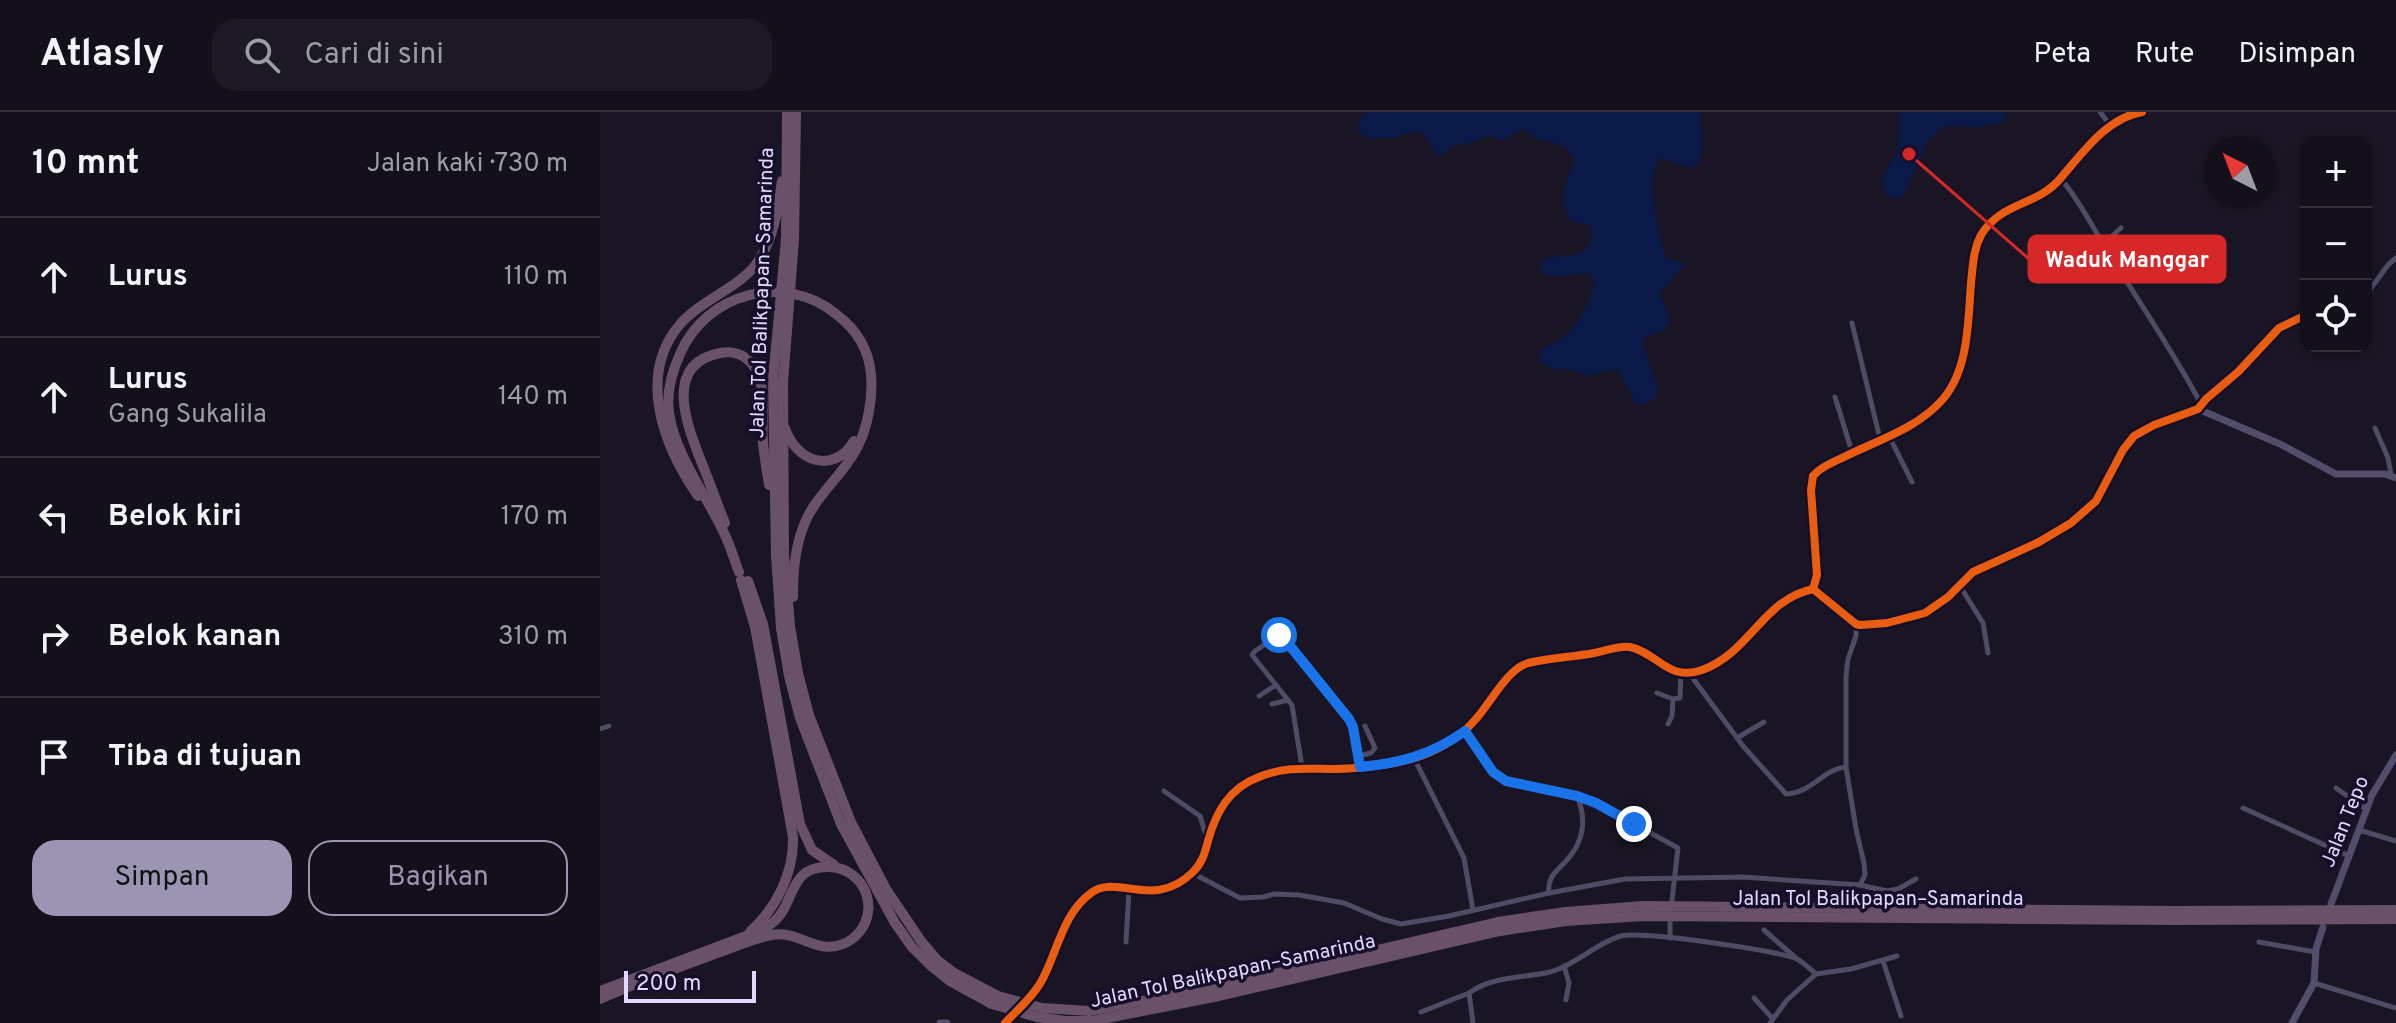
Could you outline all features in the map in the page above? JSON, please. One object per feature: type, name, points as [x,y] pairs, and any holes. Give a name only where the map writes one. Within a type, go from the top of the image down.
[{"type":"highway","name":"Jalan Tol Balikpapan–Samarinda","points":[[790,114],[794,240],[783,382],[784,555],[790,626],[798,673],[809,715],[851,822],[886,889],[937,960],[977,987],[1042,1008],[1077,1011],[1112,1008],[1218,987],[1498,922],[1565,912],[1643,906],[2396,910]]},
{"type":"highway","name":"Jalan Tol Balikpapan–Samarinda","points":[[790,114],[786,239],[773,379],[775,522],[781,628],[789,676],[800,718],[841,824],[895,923],[930,965],[972,995],[1026,1015],[1065,1021],[1092,1021],[1219,996],[1500,931],[1566,921],[1643,916],[2396,919]]},
{"type":"highway","points":[[726,533],[690,484],[664,432],[657,398],[657,378],[671,338],[681,323],[744,276],[762,255],[780,196],[790,114]]},
{"type":"highway","points":[[726,533],[673,431],[669,414],[670,381],[683,345],[707,315],[740,297],[789,292],[831,310],[855,332],[869,361],[871,391],[858,447],[816,503],[796,551],[793,605],[798,673]]},
{"type":"highway","points":[[783,421],[788,436],[799,451],[815,460],[824,461],[842,455],[852,445],[865,407],[866,376],[851,336],[829,315],[804,299]]},
{"type":"highway","points":[[601,994],[769,935],[790,934],[824,947],[845,943],[862,928],[868,907],[862,886],[846,871],[818,856],[808,845],[802,831],[763,624],[726,533],[684,412],[684,384],[692,368],[709,356],[735,352],[756,371],[761,383],[763,443],[775,522]]},
{"type":"highway","points":[[743,575],[791,821],[794,851],[779,895],[764,918],[745,936]]},
{"type":"highway","points":[[601,994],[762,930],[778,918],[794,886],[804,875],[824,867],[846,871]]},
{"type":"street","points":[[2100,112],[2110,125]]},
{"type":"street","points":[[1813,589],[1817,575],[1811,479],[1818,470],[1911,426],[1941,402],[1953,385],[1965,345],[1973,257],[1980,237],[1999,214],[2047,191],[2110,125],[2125,116],[2142,112]]},
{"type":"street","points":[[2060,178],[2078,199],[2200,407],[2336,474],[2394,477],[2375,428]]},
{"type":"street","points":[[2103,244],[2121,228]]},
{"type":"street","points":[[2372,287],[2396,258]]},
{"type":"street","points":[[1813,589],[1856,624],[1876,625],[1925,613],[1940,604],[1973,572],[2039,542],[2088,510],[2103,490],[2129,440],[2140,431],[2200,407],[2279,328],[2300,318]]},
{"type":"street","points":[[1852,323],[1880,439]]},
{"type":"street","points":[[1835,397],[1852,452]]},
{"type":"street","points":[[1889,436],[1912,482]]},
{"type":"street","points":[[1960,586],[1983,623],[1988,653]]},
{"type":"street","points":[[1005,1023],[1041,983],[1061,937],[1081,902],[1094,891],[1105,887],[1147,892],[1166,889],[1192,873],[1203,860],[1220,809],[1235,791],[1258,777],[1302,767],[1341,769],[1414,758],[1442,746],[1465,731],[1512,673],[1528,663],[1628,647],[1664,667],[1685,673],[1707,668],[1738,649],[1775,607],[1796,594],[1813,589]]},
{"type":"street","points":[[1856,624],[1846,676],[1846,767],[1864,863],[1865,875],[1860,885]]},
{"type":"street","points":[[1302,767],[1292,707],[1252,655],[1280,635],[1351,723],[1360,767]]},
{"type":"street","points":[[1657,693],[1679,699],[1685,673]]},
{"type":"street","points":[[1685,673],[1786,794],[1813,786],[1833,769],[1846,767]]},
{"type":"street","points":[[1259,696],[1276,685]]},
{"type":"street","points":[[1668,724],[1673,699]]},
{"type":"street","points":[[1272,704],[1288,700]]},
{"type":"street","points":[[1737,738],[1764,722]]},
{"type":"street","points":[[600,729],[609,726]]},
{"type":"street","points":[[1359,756],[1371,753],[1375,748],[1365,726]]},
{"type":"street","points":[[1465,731],[1493,772],[1506,781],[1596,803],[1678,848],[1672,900]]},
{"type":"street","name":"Jalan Tepo","points":[[2331,904],[2376,786],[2396,755]]},
{"type":"street","points":[[1414,758],[1464,858],[1473,910]]},
{"type":"street","points":[[2336,788],[2366,809]]},
{"type":"street","points":[[1164,791],[1200,816],[1208,842]]},
{"type":"street","points":[[1549,893],[1552,873],[1566,861],[1582,834],[1584,821],[1577,796]]},
{"type":"street","points":[[2243,808],[2349,856]]},
{"type":"street","points":[[2359,830],[2394,840]]},
{"type":"street","points":[[1192,873],[1240,898],[1299,895],[1344,903],[1401,924],[1625,879],[1743,877],[1860,885],[1887,891],[1916,879]]},
{"type":"street","points":[[1126,942],[1129,890]]},
{"type":"street","points":[[1670,922],[1670,938]]},
{"type":"street","points":[[2292,1023],[2314,983],[2315,952],[2323,927]]},
{"type":"street","points":[[1764,930],[1816,974]]},
{"type":"street","points":[[1421,1012],[1495,981],[1554,971],[1623,936],[1670,938],[1798,960]]},
{"type":"street","points":[[2259,942],[2315,952]]},
{"type":"street","points":[[1754,998],[1771,1021],[1787,1000],[1816,974],[1851,969],[1897,956]]},
{"type":"street","points":[[1883,961],[1901,1016]]},
{"type":"street","points":[[1564,966],[1569,983],[1566,1000]]},
{"type":"street","points":[[2314,983],[2396,1008]]},
{"type":"street","points":[[1469,993],[1473,1023]]},
{"type":"street","points":[[940,1023],[947,1023]]},
{"type":"water","points":[[1367,112],[1699,112],[1703,145],[1698,165],[1690,168],[1660,158],[1653,179],[1654,206],[1665,255],[1685,266],[1659,293],[1669,323],[1665,329],[1648,335],[1643,341],[1658,387],[1656,398],[1637,405],[1617,369],[1588,376],[1569,369],[1550,369],[1540,361],[1539,351],[1560,339],[1581,316],[1595,283],[1590,273],[1556,276],[1542,272],[1545,258],[1585,250],[1591,236],[1590,225],[1572,222],[1565,207],[1566,184],[1575,160],[1568,151],[1553,143],[1536,140],[1522,130],[1502,141],[1489,135],[1456,145],[1437,156],[1424,134],[1416,131],[1394,138],[1366,138],[1357,129],[1360,119]]},
{"type":"water","points":[[1899,112],[2005,112],[2006,117],[2004,122],[1982,127],[1944,126],[1927,142],[1906,191],[1895,199],[1886,195],[1882,181],[1898,146]]},
{"type":"cycle path","points":[[1813,589],[1817,575],[1811,490],[1813,476],[1831,463],[1909,426],[1943,399],[1952,387],[1962,359],[1974,258],[1981,235],[1998,216],[2050,188],[2106,129],[2142,112]]},
{"type":"cycle path","points":[[1813,589],[1860,625],[1887,623],[1925,613],[1948,597],[1973,572],[2039,542],[2071,523],[2096,501],[2123,450],[2134,436],[2198,409],[2279,328],[2300,318]]},
{"type":"cycle path","points":[[1005,1023],[1037,988],[1067,923],[1081,902],[1101,888],[1150,891],[1178,883],[1193,872],[1201,861],[1215,820],[1225,802],[1249,782],[1269,773],[1375,766],[1426,754],[1467,729],[1506,679],[1528,663],[1630,647],[1672,670],[1690,673],[1702,670],[1733,651],[1781,604],[1813,589]]},
{"type":"place","name":"Waduk Manggar","points":[[1909,154]]},
{"type":"route","points":[[1279,635],[1349,719],[1360,767],[1426,754],[1465,731],[1493,772],[1506,781],[1577,796],[1634,824]]}]
